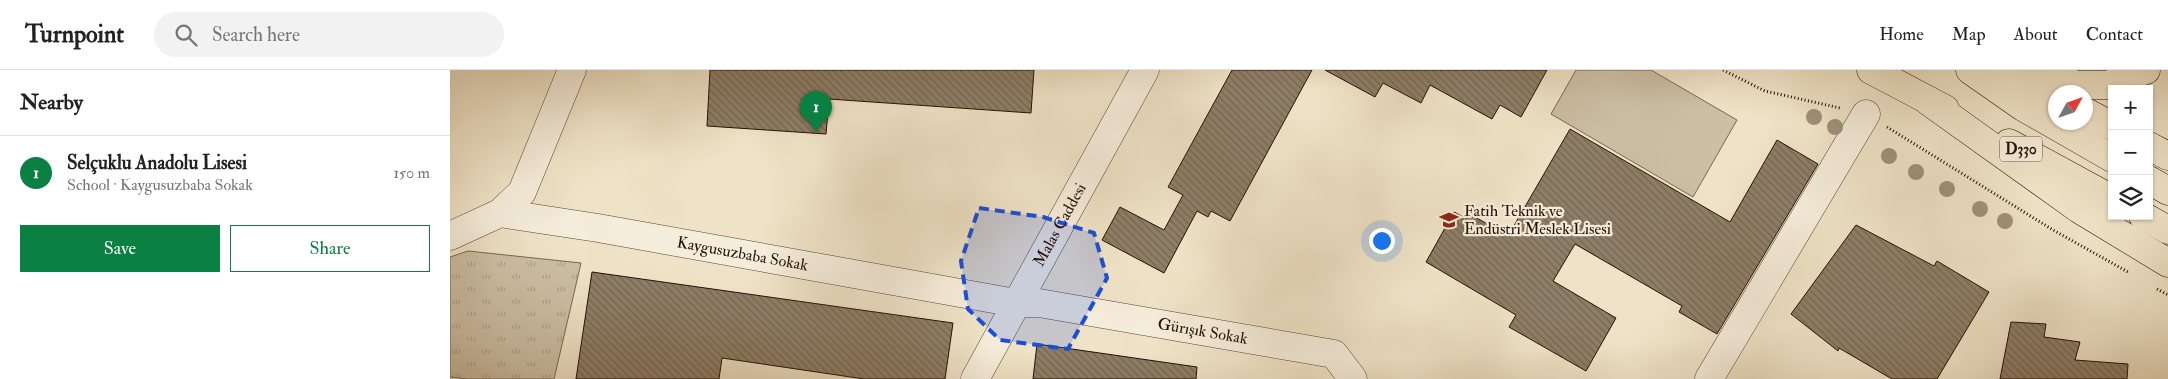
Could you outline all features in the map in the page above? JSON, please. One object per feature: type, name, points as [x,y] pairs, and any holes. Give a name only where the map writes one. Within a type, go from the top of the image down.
[{"type":"main road","name":"D330","points":[[1871,70],[2108,197]]},
{"type":"main road","name":"D330","points":[[1970,70],[2023,107],[2108,156]]},
{"type":"main road","points":[[1990,70],[2048,94]]},
{"type":"main road","points":[[2014,70],[2079,85],[2107,85],[2146,70]]},
{"type":"main road","points":[[1928,101],[2079,210],[2168,263]]},
{"type":"main road","points":[[2093,116],[2108,124]]},
{"type":"main road","points":[[2153,148],[2168,156]]},
{"type":"main road","points":[[2153,182],[2168,191]]},
{"type":"main road","points":[[2150,220],[2168,230]]},
{"type":"street","points":[[450,236],[500,213],[522,192],[572,70]]},
{"type":"street","name":"Malas Caddesi","points":[[975,379],[1027,303],[1144,70]]},
{"type":"street","points":[[1709,379],[1866,114]]},
{"type":"street","name":"Kaygusuzbaba Sokak","points":[[500,213],[598,228],[1027,303]]},
{"type":"street","name":"Gürışık Sokak","points":[[1027,303],[1334,354],[1353,379]]},
{"type":"path","points":[[1723,70],[1765,92],[1866,114],[2053,230],[2135,276]]},
{"type":"path","points":[[2152,286],[2168,295]]},
{"type":"highlighted area","points":[[979,208],[1043,217],[1094,233],[1107,278],[1068,349],[1000,340],[968,309],[961,261]]},
{"type":"green space","points":[[1576,70],[1651,70],[1737,120],[1693,197],[1551,114]]},
{"type":"green space","points":[[468,251],[581,263],[554,379],[467,379],[450,377],[450,257]]},
{"type":"building","points":[[710,70],[1034,70],[1031,113],[829,99],[826,134],[707,126]]},
{"type":"building","points":[[1232,70],[1312,70],[1230,221],[1211,211],[1208,217],[1197,211],[1164,273],[1102,240],[1120,207],[1164,230],[1183,195],[1168,187]]},
{"type":"building","points":[[1325,70],[1547,70],[1521,117],[1500,105],[1492,119],[1430,85],[1421,103],[1383,83],[1375,97]]},
{"type":"building","points":[[1570,129],[1730,222],[1777,140],[1818,164],[1717,334],[1679,312],[1682,306],[1575,244],[1553,281],[1616,318],[1586,371],[1509,327],[1516,315],[1426,262],[1454,212],[1467,219],[1470,214],[1508,236]]},
{"type":"building","points":[[1856,225],[1934,266],[1937,261],[1989,292],[1937,379],[1892,379],[1839,348],[1838,351],[1791,314]]},
{"type":"building","points":[[592,272],[953,323],[945,379],[864,379],[722,358],[719,379],[576,379]]},
{"type":"building","points":[[2011,322],[2046,324],[2044,337],[2080,342],[2075,360],[2128,364],[2127,379],[2000,379]]},
{"type":"building","points":[[1037,344],[1197,367],[1196,379],[1033,379]]},
{"type":"place","name":"Selçuklu Anadolu Lisesi","points":[[816,132]]},
{"type":"place","name":"Fatih Teknik ve Endüstri Meslek Lisesi","points":[[1449,220]]}]
